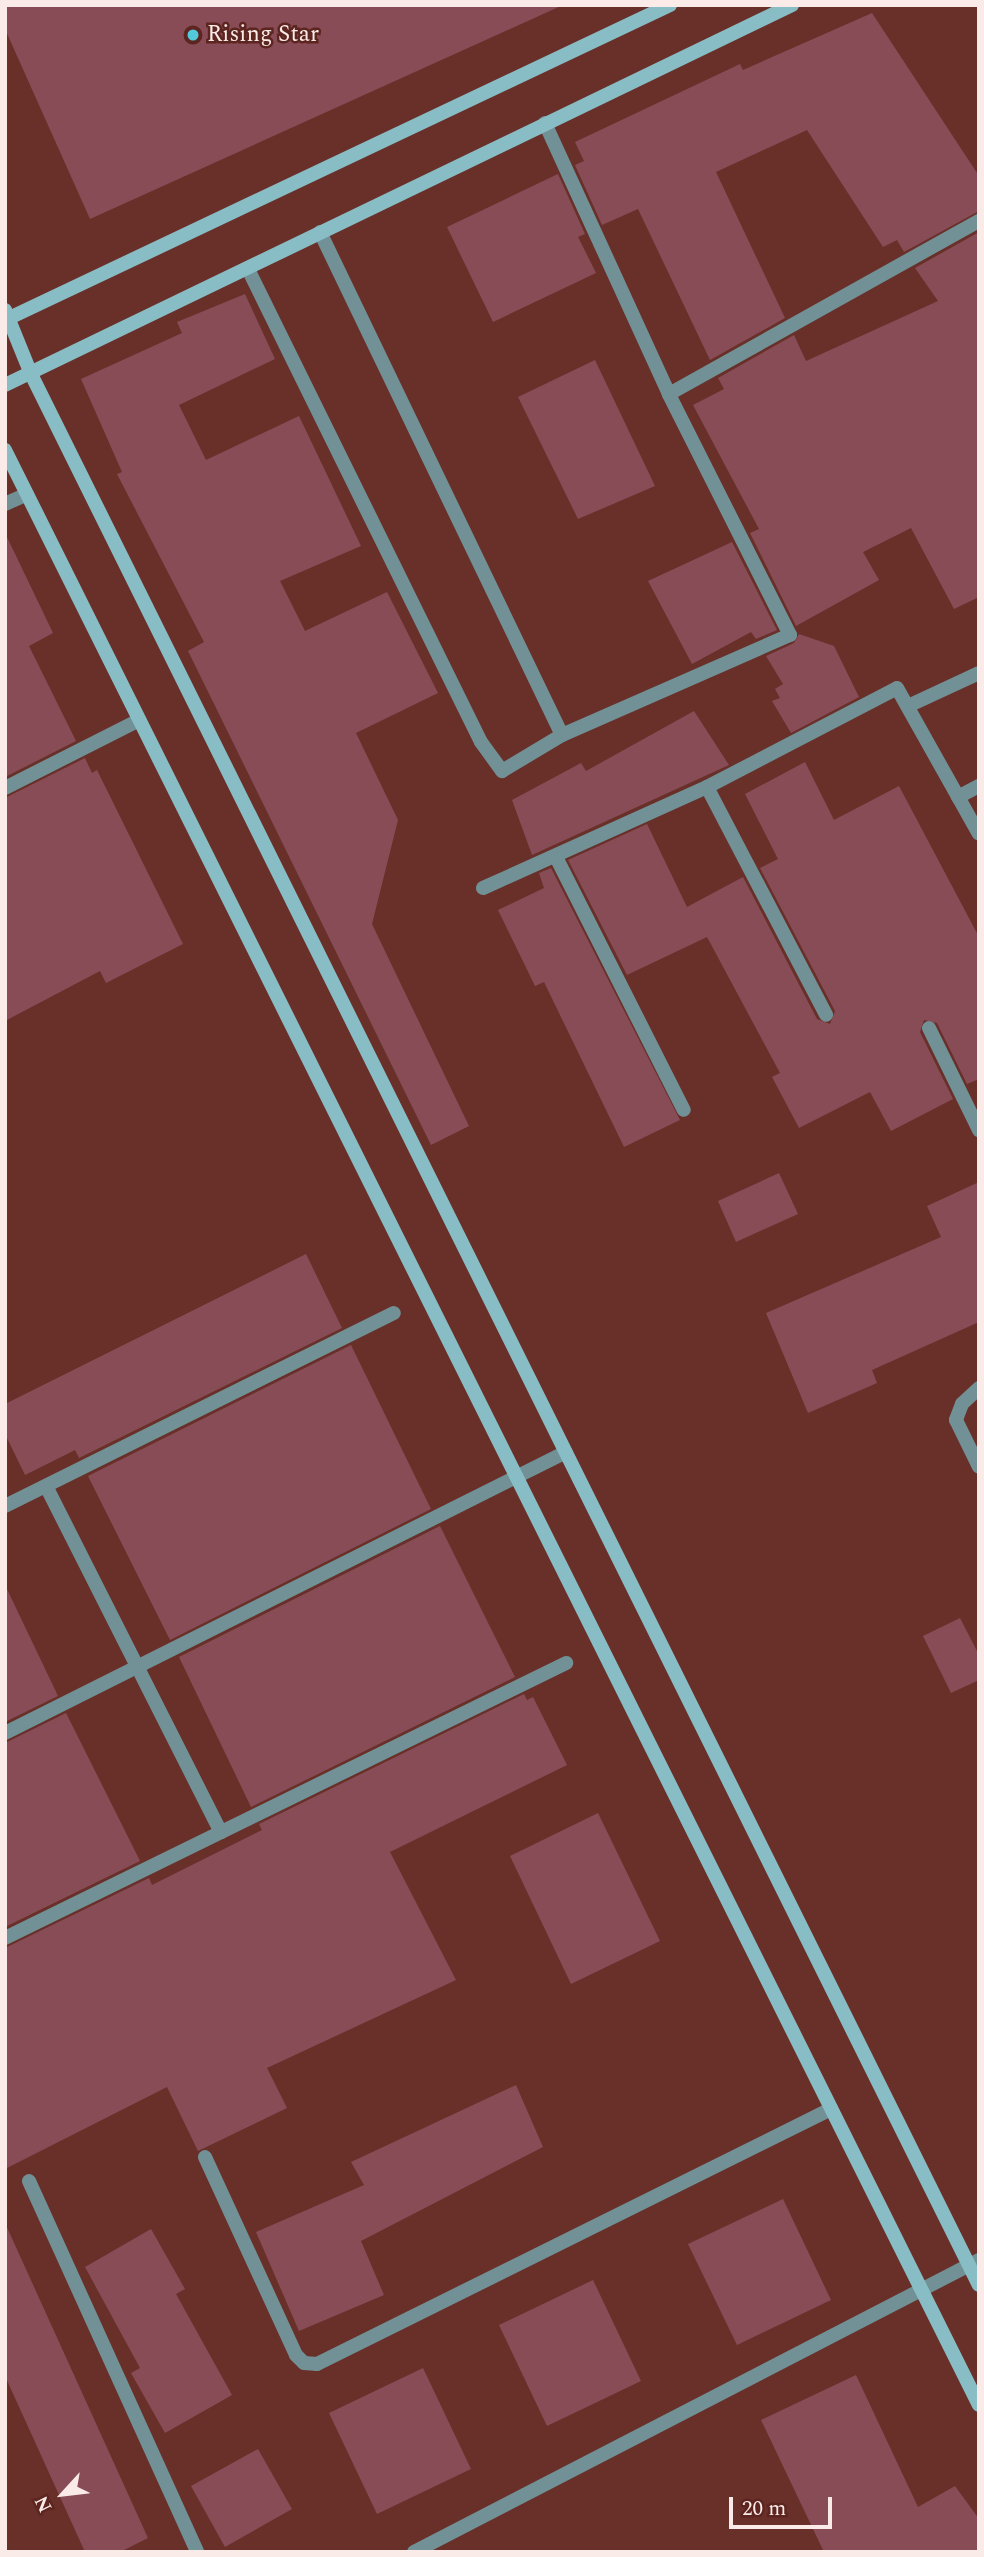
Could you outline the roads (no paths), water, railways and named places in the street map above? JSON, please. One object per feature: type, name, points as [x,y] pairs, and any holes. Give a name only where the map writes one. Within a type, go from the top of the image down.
[{"type":"street","points":[[670,5],[6,316],[31,374],[566,1452],[974,2263],[979,2285]]},
{"type":"street","points":[[5,385],[793,5]]},
{"type":"street","points":[[248,269],[492,759],[502,771],[510,770],[562,735],[790,635],[668,394],[545,123]]},
{"type":"street","points":[[668,394],[979,220]]},
{"type":"street","points":[[320,232],[562,735]]},
{"type":"street","points":[[5,450],[979,2405]]},
{"type":"street","points":[[5,504],[27,494]]},
{"type":"street","points":[[908,706],[979,673]]},
{"type":"street","points":[[484,888],[556,859],[707,787],[897,688],[979,834]]},
{"type":"street","points":[[5,788],[139,720]]},
{"type":"street","points":[[958,797],[979,786]]},
{"type":"street","points":[[707,787],[826,1015]]},
{"type":"street","points":[[556,859],[684,1110]]},
{"type":"street","points":[[929,1028],[979,1130]]},
{"type":"street","points":[[5,1506],[394,1313]]},
{"type":"street","points":[[979,1388],[962,1405],[956,1420],[979,1466]]},
{"type":"street","points":[[5,1733],[566,1452]]},
{"type":"street","points":[[46,1486],[220,1832]]},
{"type":"street","points":[[5,1938],[566,1663]]},
{"type":"street","points":[[205,2157],[296,2355],[304,2363],[317,2364],[831,2109]]},
{"type":"street","points":[[29,2181],[197,2552]]},
{"type":"street","points":[[414,2552],[920,2288],[974,2263]]},
{"type":"place","name":"Rising Star","points":[[193,35]]}]
